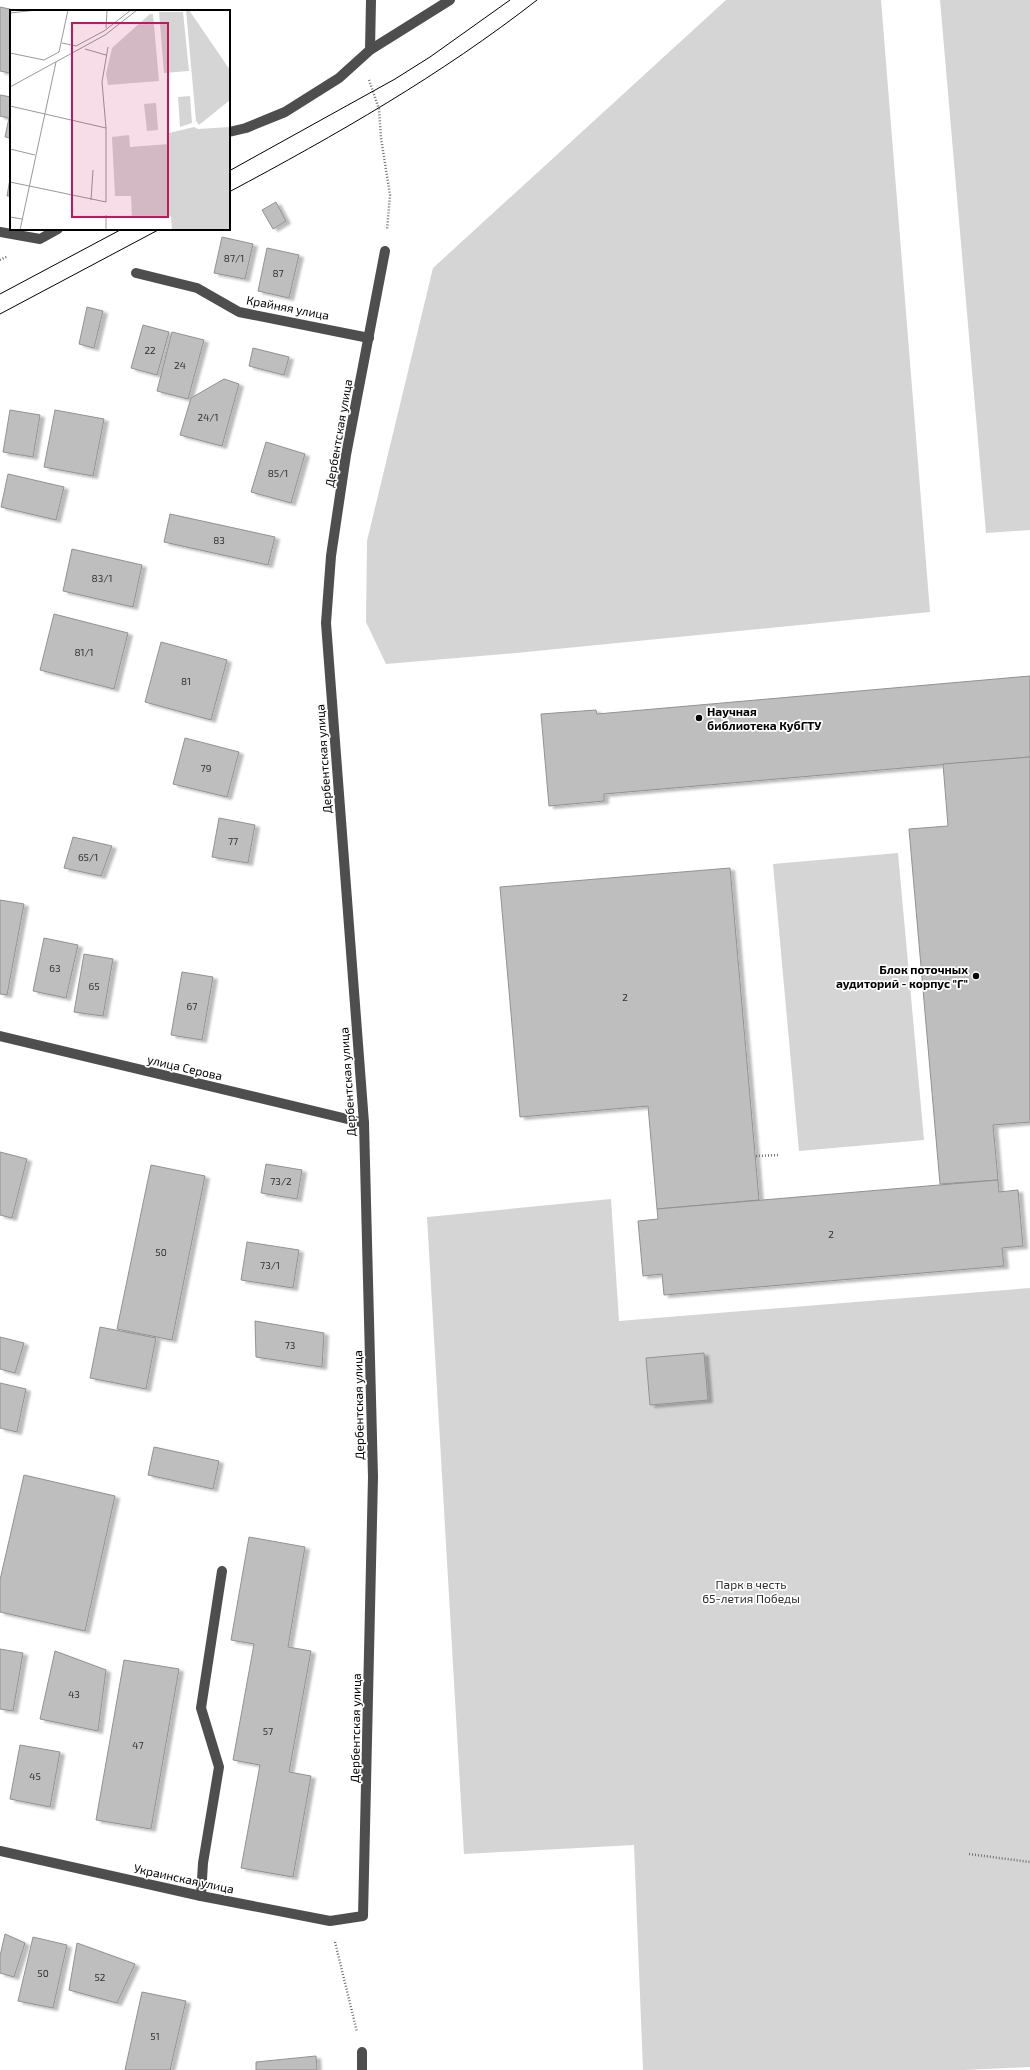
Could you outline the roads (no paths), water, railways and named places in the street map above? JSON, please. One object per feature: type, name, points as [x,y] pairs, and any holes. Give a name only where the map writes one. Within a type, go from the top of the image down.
[{"type":"street","points":[[370,50],[371,0]]},
{"type":"street","points":[[230,132],[246,128],[285,112],[339,78],[370,50],[450,0]]},
{"type":"street","points":[[0,232],[40,239],[56,230]]},
{"type":"street","name":"Дербентская улица","points":[[363,1916],[373,1477],[364,1123],[326,623],[331,556],[346,455],[385,251]]},
{"type":"street","name":"Крайняя улица","points":[[136,273],[197,288],[239,312],[369,338]]},
{"type":"street","name":"улица Серова","points":[[0,1036],[364,1123]]},
{"type":"street","points":[[201,1896],[203,1863],[219,1767],[201,1708],[222,1571]]},
{"type":"street","name":"Украинская улица","points":[[0,1851],[201,1896],[330,1920],[363,1916]]},
{"type":"street","points":[[362,2052],[362,2070]]},
{"type":"tram line","points":[[230,170],[395,79],[430,57],[510,0]]},
{"type":"tram line","points":[[230,191],[348,126],[426,79],[537,0]]},
{"type":"tram line","points":[[0,294],[120,230]]},
{"type":"tram line","points":[[0,314],[158,230]]},
{"type":"place","name":"Научная библиотека КубГТУ","points":[[699,718]]},
{"type":"place","name":"Блок поточных аудиторий - корпус \"Г\"","points":[[976,976]]},
{"type":"park label","name":"Парк в честь 65-летия Победы","points":[[751,1591]]}]
